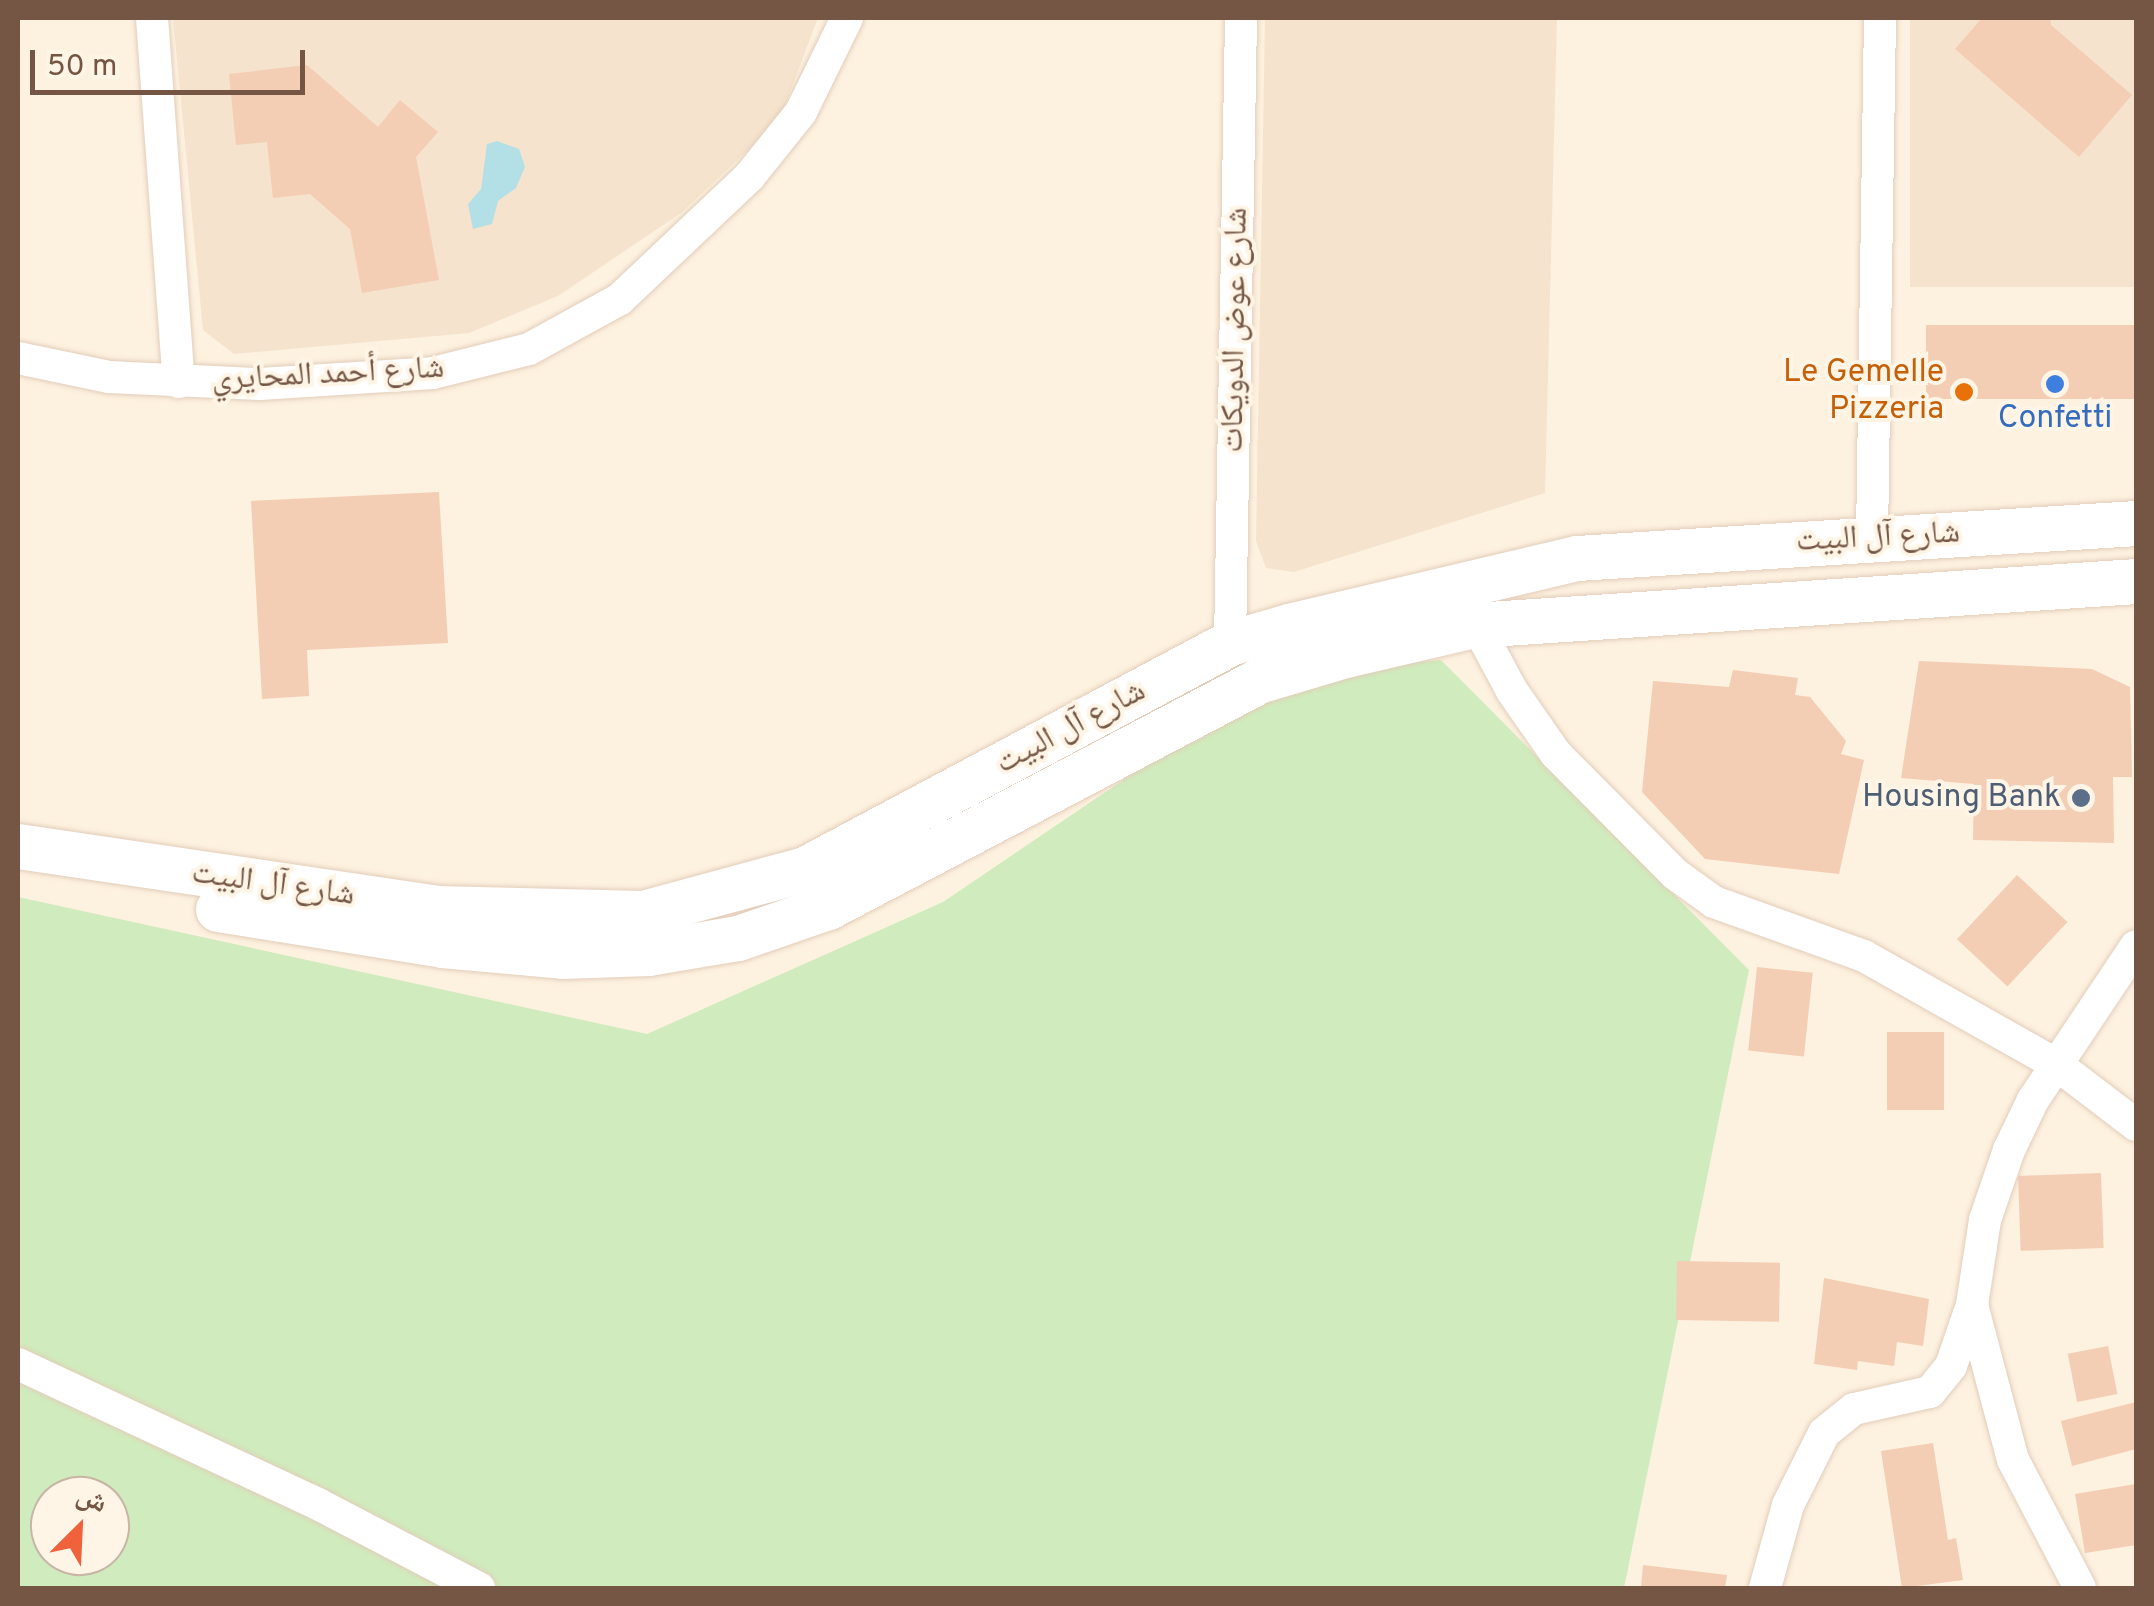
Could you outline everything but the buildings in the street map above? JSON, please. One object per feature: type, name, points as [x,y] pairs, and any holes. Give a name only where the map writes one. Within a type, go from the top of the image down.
[{"type":"street","points":[[152,18],[179,382]]},
{"type":"street","name":"شارع أحمد المحايري","points":[[18,358],[110,377],[179,382],[320,382],[433,373],[528,349],[571,328],[656,269],[777,147],[847,18]]},
{"type":"street","name":"شارع عوض الدويكات","points":[[1230,642],[1242,18]]},
{"type":"street","points":[[1872,537],[1880,18]]},
{"type":"street","name":"شارع آل البيت","points":[[18,846],[436,908],[644,912],[804,869],[1230,642],[1458,582],[1577,558],[2136,523]]},
{"type":"street","name":"شارع آل البيت","points":[[18,878],[442,945],[562,956],[648,953],[738,938],[828,907],[1258,680],[1474,625],[2136,581]]},
{"type":"street","points":[[1458,582],[1474,625],[1556,754],[1675,874],[1714,902],[1864,956],[2056,1064],[2136,1125]]},
{"type":"street","points":[[1765,1588],[1788,1505],[1824,1433],[1854,1409],[1930,1392],[1951,1366],[1972,1305],[1985,1220],[2003,1167],[2056,1064],[2136,946]]},
{"type":"street","points":[[1972,1305],[2013,1460],[2080,1588]]},
{"type":"street","points":[[18,1364],[318,1504],[479,1588]]},
{"type":"shaded area","points":[[173,18],[818,18],[779,121],[681,213],[558,296],[469,333],[234,354],[203,330]]},
{"type":"shaded area","points":[[1265,18],[1557,18],[1545,493],[1294,572],[1266,568],[1256,541]]},
{"type":"shaded area","points":[[1910,18],[2136,18],[2136,287],[1910,287]]},
{"type":"green space","points":[[1441,660],[1749,970],[1624,1588],[18,1588],[18,897],[647,1034],[943,902],[1277,676]]},
{"type":"water","points":[[497,141],[519,149],[525,167],[516,188],[498,201],[492,224],[473,229],[468,204],[481,189],[487,144]]},
{"type":"place","name":"Confetti","points":[[2055,384]]},
{"type":"place","name":"Le Gemelle Pizzeria","points":[[1964,392]]},
{"type":"place","name":"Housing Bank","points":[[2081,798]]}]
